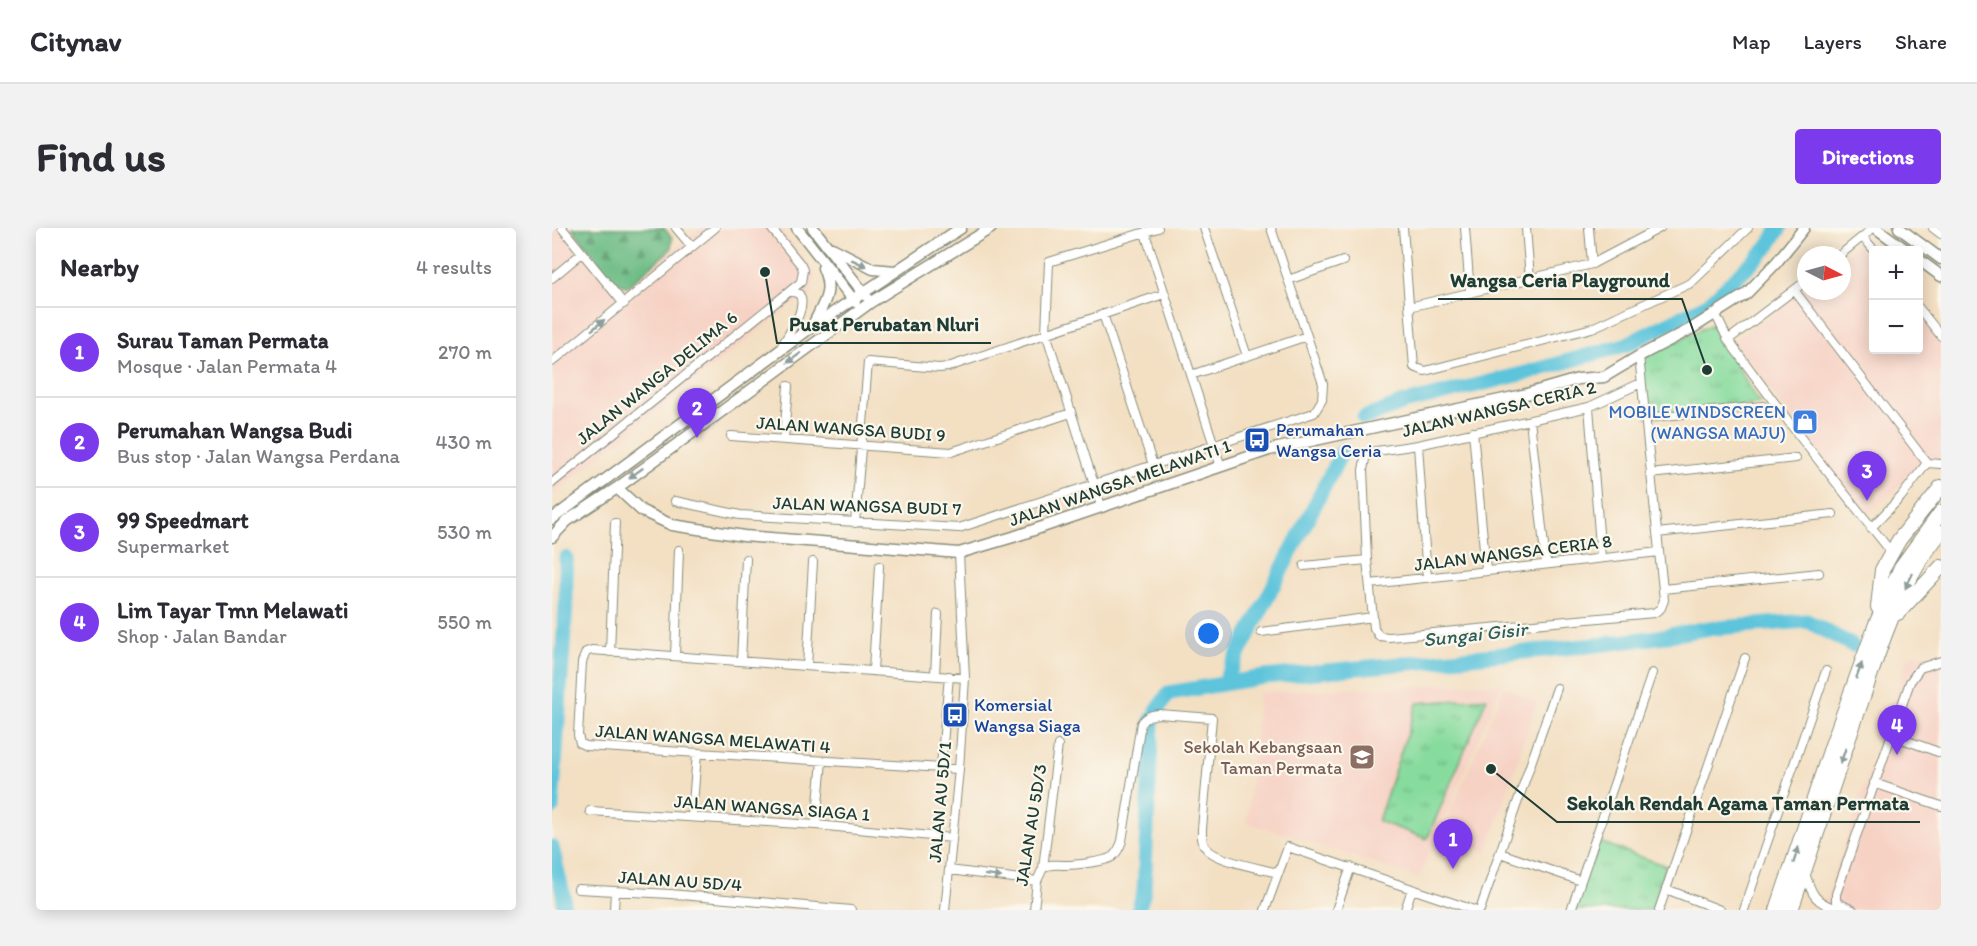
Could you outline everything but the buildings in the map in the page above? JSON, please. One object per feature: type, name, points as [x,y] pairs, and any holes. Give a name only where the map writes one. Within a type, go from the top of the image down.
[{"type":"highway","points":[[1876,624],[1882,570],[1918,514],[1941,487]]},
{"type":"highway","points":[[1777,910],[1876,624],[1901,567],[1941,512]]},
{"type":"highway","points":[[1791,910],[1891,621],[1912,573],[1941,532]]},
{"type":"highway","points":[[1891,621],[1941,567]]},
{"type":"street","points":[[561,228],[624,304]]},
{"type":"street","points":[[676,228],[692,247]]},
{"type":"street","points":[[552,362],[715,228]]},
{"type":"street","points":[[771,228],[803,270],[801,282],[791,291],[800,294],[803,304],[800,314],[778,353]]},
{"type":"street","points":[[797,228],[861,309]]},
{"type":"street","points":[[813,228],[871,302]]},
{"type":"street","points":[[552,519],[862,291],[961,228]]},
{"type":"street","points":[[552,537],[567,521],[616,488],[861,309],[991,228]]},
{"type":"street","points":[[1101,506],[1046,333],[1049,262],[1158,228]]},
{"type":"street","points":[[1204,228],[1247,356]]},
{"type":"street","points":[[1191,375],[1307,336],[1271,228]]},
{"type":"street","points":[[1403,228],[1414,367],[1425,371],[1592,328],[1691,283],[1748,228]]},
{"type":"street","points":[[1465,228],[1470,293]]},
{"type":"street","points":[[1526,228],[1530,279]]},
{"type":"street","points":[[1589,228],[1592,264]]},
{"type":"street","points":[[1409,308],[1592,264],[1660,228]]},
{"type":"street","name":"JALAN WANGSA MELAWATI 1","points":[[616,488],[642,511],[672,525],[744,536],[959,553],[1013,537],[1269,450],[1523,395],[1578,379],[1604,377],[1691,329],[1746,294],[1776,263],[1804,228]]},
{"type":"street","points":[[1851,246],[1874,228],[1900,246]]},
{"type":"street","points":[[1899,228],[1941,260]]},
{"type":"street","points":[[1933,228],[1941,234]]},
{"type":"street","points":[[1145,232],[1221,467]]},
{"type":"street","points":[[1863,237],[1871,246]]},
{"type":"street","points":[[826,245],[873,269],[895,271]]},
{"type":"street","points":[[552,278],[582,253]]},
{"type":"street","points":[[813,326],[828,295],[829,280],[817,253]]},
{"type":"street","points":[[1288,280],[1343,261]]},
{"type":"street","points":[[1923,263],[1941,276]]},
{"type":"street","points":[[1728,340],[1797,288]]},
{"type":"street","points":[[1794,290],[1928,464]]},
{"type":"street","name":"JALAN WANGA DELIMA 6","points":[[552,483],[791,291]]},
{"type":"street","points":[[855,523],[868,362],[943,368],[1164,294]]},
{"type":"street","points":[[1715,313],[1728,340],[1800,437],[1892,553]]},
{"type":"street","points":[[1923,313],[1941,336]]},
{"type":"street","points":[[1103,314],[1153,465]]},
{"type":"street","name":"JALAN WANGSA BUDI 7","points":[[675,501],[740,515],[959,528],[1314,413],[1322,400],[1323,384],[1307,336]]},
{"type":"street","points":[[1304,566],[1367,560],[1374,628],[1379,636],[1389,637],[1654,613],[1661,608],[1664,600],[1639,356]]},
{"type":"street","name":"JALAN WANGSA CERIA 2","points":[[1367,560],[1363,470],[1365,459],[1370,452],[1418,445],[1589,407],[1641,383]]},
{"type":"street","points":[[784,439],[788,386]]},
{"type":"street","points":[[1644,418],[1762,406]]},
{"type":"street","points":[[1589,407],[1601,558]]},
{"type":"street","name":"JALAN WANGSA BUDI 9","points":[[731,436],[951,452],[1071,413]]},
{"type":"street","points":[[1530,420],[1546,564]]},
{"type":"street","points":[[1473,432],[1486,570]]},
{"type":"street","points":[[1418,445],[1427,578]]},
{"type":"street","points":[[1650,474],[1796,458]]},
{"type":"street","points":[[1928,464],[1941,464]]},
{"type":"street","points":[[1871,528],[1928,464]]},
{"type":"street","points":[[1657,534],[1833,513]]},
{"type":"street","points":[[610,652],[615,523]]},
{"type":"street","points":[[675,656],[679,550]]},
{"type":"street","name":"JALAN WANGSA CERIA 8","points":[[1370,584],[1659,552]]},
{"type":"street","name":"JALAN AU 5D/1","points":[[945,910],[959,769],[965,678],[959,553]]},
{"type":"street","points":[[741,661],[746,558]]},
{"type":"street","points":[[807,666],[813,562]]},
{"type":"street","points":[[873,671],[879,566]]},
{"type":"street","points":[[1663,590],[1819,573]]},
{"type":"street","points":[[935,675],[938,614]]},
{"type":"street","points":[[1261,632],[1373,617]]},
{"type":"street","name":"JALAN WANGSA MELAWATI 4","points":[[959,769],[586,746],[580,743],[578,735],[582,662],[586,652],[592,650],[965,678]]},
{"type":"street","points":[[1659,910],[1744,658]]},
{"type":"street","points":[[1836,898],[1910,682],[1920,668],[1941,661]]},
{"type":"street","points":[[1743,910],[1826,671]]},
{"type":"street","points":[[1571,910],[1652,673]]},
{"type":"street","points":[[940,767],[948,676]]},
{"type":"street","points":[[1480,910],[1557,688]]},
{"type":"street","points":[[1043,868],[1047,865],[1073,865],[1104,859],[1111,857],[1117,851],[1122,841],[1139,730],[1144,718],[1159,714],[1212,718],[1202,829],[1204,845],[1210,852],[1221,857],[1278,873]]},
{"type":"street","points":[[1891,735],[1941,753]]},
{"type":"street","name":"JALAN AU 5D/3","points":[[1035,910],[1036,881],[1043,868],[1058,745]]},
{"type":"street","points":[[692,817],[697,753]]},
{"type":"street","points":[[816,825],[822,761]]},
{"type":"street","points":[[1874,783],[1941,807]]},
{"type":"street","name":"JALAN WANGSA SIAGA 1","points":[[590,810],[816,825],[952,838]]},
{"type":"street","points":[[1265,910],[1288,847],[1474,910]]},
{"type":"street","points":[[1500,853],[1581,881]]},
{"type":"street","points":[[1336,910],[1351,867]]},
{"type":"street","points":[[949,870],[1036,881]]},
{"type":"street","points":[[1804,871],[1812,895],[1839,910]]},
{"type":"street","name":"JALAN AU 5D/4","points":[[578,888],[851,910]]},
{"type":"street","points":[[1405,910],[1412,889]]},
{"type":"street","points":[[1666,889],[1720,910]]},
{"type":"street","points":[[614,910],[615,891]]},
{"type":"street","points":[[1819,900],[1836,898],[1853,910]]},
{"type":"shaded area","points":[[552,228],[567,228],[621,294],[699,228],[780,228],[815,275],[811,297],[791,305],[552,495]]},
{"type":"shaded area","points":[[1863,241],[1869,249],[1869,354],[1923,354],[1923,318],[1941,342],[1941,461],[1929,460],[1866,516],[1733,341],[1797,292],[1797,300],[1851,300],[1851,250]]},
{"type":"shaded area","points":[[1941,652],[1941,910],[1822,910],[1909,655]]},
{"type":"shaded area","name":"Sekolah Kebangsaan Taman Permata","points":[[1502,683],[1419,878],[1247,822],[1259,692]]},
{"type":"shaded area","points":[[1504,687],[1537,702],[1487,852],[1439,837]]},
{"type":"green space","points":[[572,228],[664,228],[672,238],[671,249],[627,287],[613,280]]},
{"type":"green space","points":[[1712,324],[1760,404],[1646,417],[1639,360]]},
{"type":"green space","points":[[1487,698],[1427,839],[1378,821],[1417,703]]},
{"type":"green space","points":[[1597,841],[1666,866],[1651,910],[1573,910]]},
{"type":"waterway","points":[[1364,418],[1404,403],[1526,373],[1625,345],[1708,304],[1766,249],[1780,228]]},
{"type":"waterway","points":[[1223,684],[1343,450]]},
{"type":"waterway","points":[[552,808],[566,605],[566,558]]},
{"type":"waterway","name":"Sungai Gisir","points":[[1157,710],[1169,693],[1264,677],[1597,645],[1704,629],[1807,621],[1852,645]]},
{"type":"waterway","name":"Sungai Gisir","points":[[1138,910],[1144,892],[1152,719]]},
{"type":"waterway","points":[[552,847],[564,898],[563,910]]},
{"type":"place","name":"Pusat Perubatan Nluri","points":[[765,272]]},
{"type":"place","name":"Wangsa Ceria Playground","points":[[1707,370]]},
{"type":"place","name":"MOBILE WINDSCREEN (WANGSA MAJU)","points":[[1805,422]]},
{"type":"place","name":"Perumahan Wangsa Budi","points":[[697,438]]},
{"type":"place","name":"Perumahan Wangsa Ceria","points":[[1257,440]]},
{"type":"place","name":"99 Speedmart","points":[[1867,501]]},
{"type":"place","name":"Komersial Wangsa Siaga","points":[[955,715]]},
{"type":"place","name":"Lim Tayar Tmn Melawati","points":[[1897,755]]},
{"type":"place","name":"Sekolah Kebangsaan Taman Permata","points":[[1362,757]]},
{"type":"place","name":"Sekolah Rendah Agama Taman Permata","points":[[1491,769]]},
{"type":"place","name":"Surau Taman Permata","points":[[1453,869]]}]
